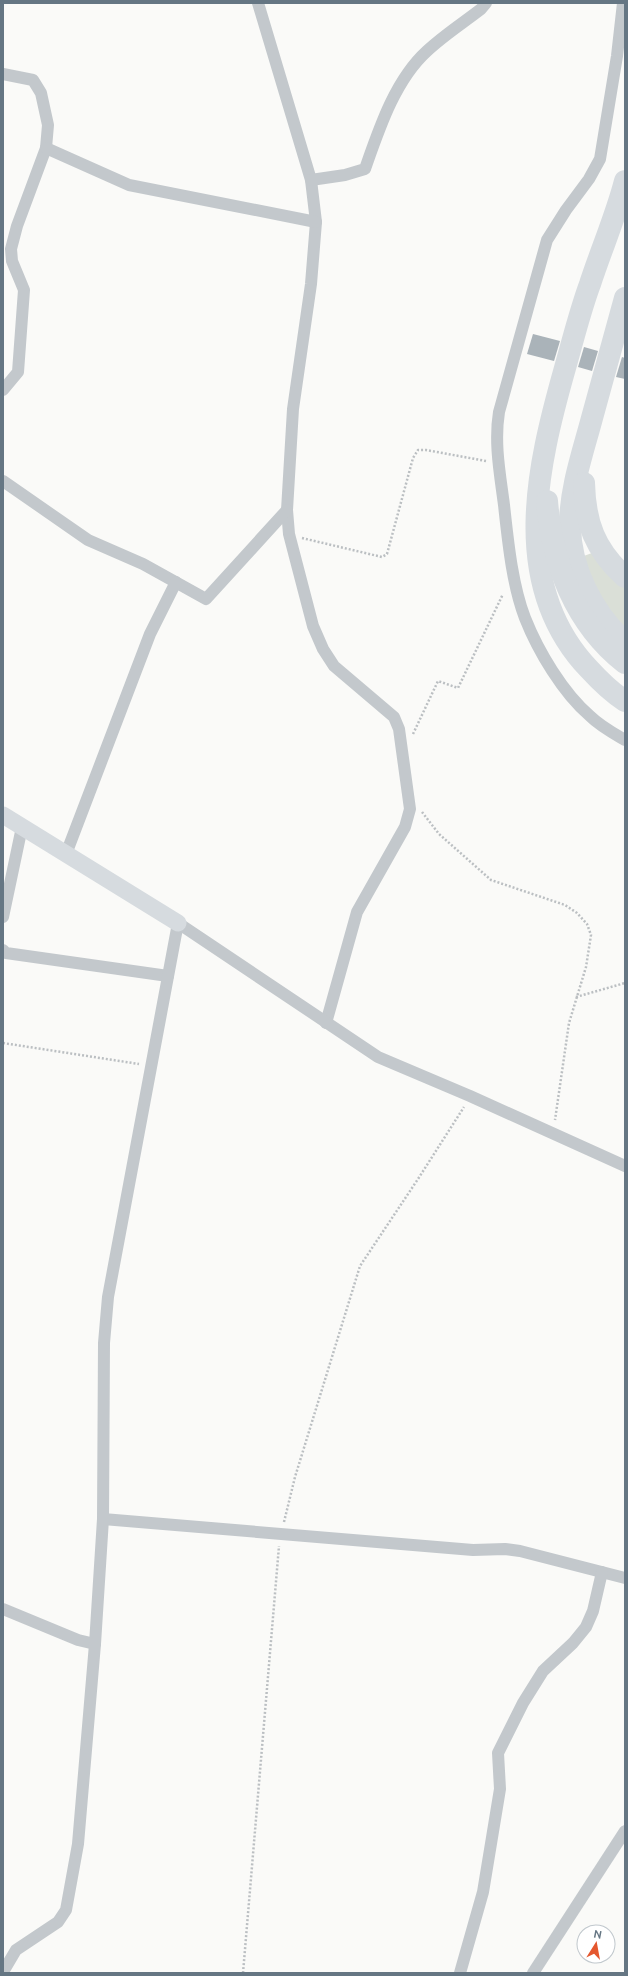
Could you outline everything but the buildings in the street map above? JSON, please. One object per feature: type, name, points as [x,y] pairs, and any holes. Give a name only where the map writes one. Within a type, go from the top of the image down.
[{"type":"highway","points":[[625,181],[589,286],[550,420],[537,510],[536,541],[540,574],[555,619],[565,638],[580,660],[601,682],[625,701]]},
{"type":"highway","points":[[625,298],[589,432],[572,504],[570,524],[571,544],[577,567],[596,607],[625,642]]},
{"type":"highway","points":[[589,432],[584,473],[587,517],[593,536],[602,553],[625,577]]},
{"type":"highway","points":[[545,448],[547,505],[556,552],[567,587],[583,617],[600,640],[625,663]]},
{"type":"street","points":[[258,3],[311,180],[316,222],[311,284],[294,409],[287,510],[289,534],[313,626],[323,649],[334,666],[394,717],[399,729],[409,792],[410,809],[405,827],[357,912],[326,1023]]},
{"type":"street","points":[[311,180],[345,175],[365,169],[382,121],[410,70],[427,51],[481,9],[486,3]]},
{"type":"street","points":[[623,3],[617,56],[600,159],[589,179],[566,210],[547,240],[499,412],[496,438],[508,539],[515,580],[525,618],[538,647],[558,678],[590,716],[625,740]]},
{"type":"street","points":[[3,74],[33,80],[41,93],[48,125],[46,148],[17,226],[11,249],[12,261],[24,290],[18,372],[3,390]]},
{"type":"street","points":[[46,148],[129,185],[316,222]]},
{"type":"street","points":[[3,481],[88,540],[143,564],[206,599],[287,510]]},
{"type":"street","points":[[66,854],[150,634],[176,582]]},
{"type":"street","points":[[3,815],[178,923],[378,1057],[470,1096],[625,1166]]},
{"type":"street","points":[[3,918],[22,827]]},
{"type":"street","points":[[3,1972],[16,1950],[58,1922],[66,1910],[78,1844],[95,1644],[103,1519],[104,1343],[108,1297],[178,923]]},
{"type":"street","points":[[3,950],[6,953],[168,976]]},
{"type":"street","points":[[103,1519],[473,1550],[505,1549],[625,1578]]},
{"type":"street","points":[[460,1973],[483,1892],[500,1789],[498,1753],[523,1703],[543,1671],[573,1642],[586,1626],[593,1611],[602,1572]]},
{"type":"street","points":[[3,1609],[78,1640],[95,1644]]},
{"type":"street","points":[[533,1973],[625,1831]]},
{"type":"path","points":[[289,534],[382,557],[387,554],[413,458],[418,450],[426,450],[490,461],[498,460]]},
{"type":"path","points":[[402,750],[412,736],[438,681],[458,688],[505,589],[515,580]]},
{"type":"path","points":[[409,792],[426,819],[439,834],[491,880],[565,905],[578,913],[587,924],[591,935],[586,967],[569,1023],[553,1134]]},
{"type":"path","points":[[576,997],[625,983]]},
{"type":"path","points":[[3,1043],[152,1066]]},
{"type":"path","points":[[243,1973],[277,1561],[281,1534],[295,1477],[360,1266],[418,1180],[470,1096]]},
{"type":"shaded area","points":[[592,553],[625,588],[625,629],[598,598],[581,557]]}]
